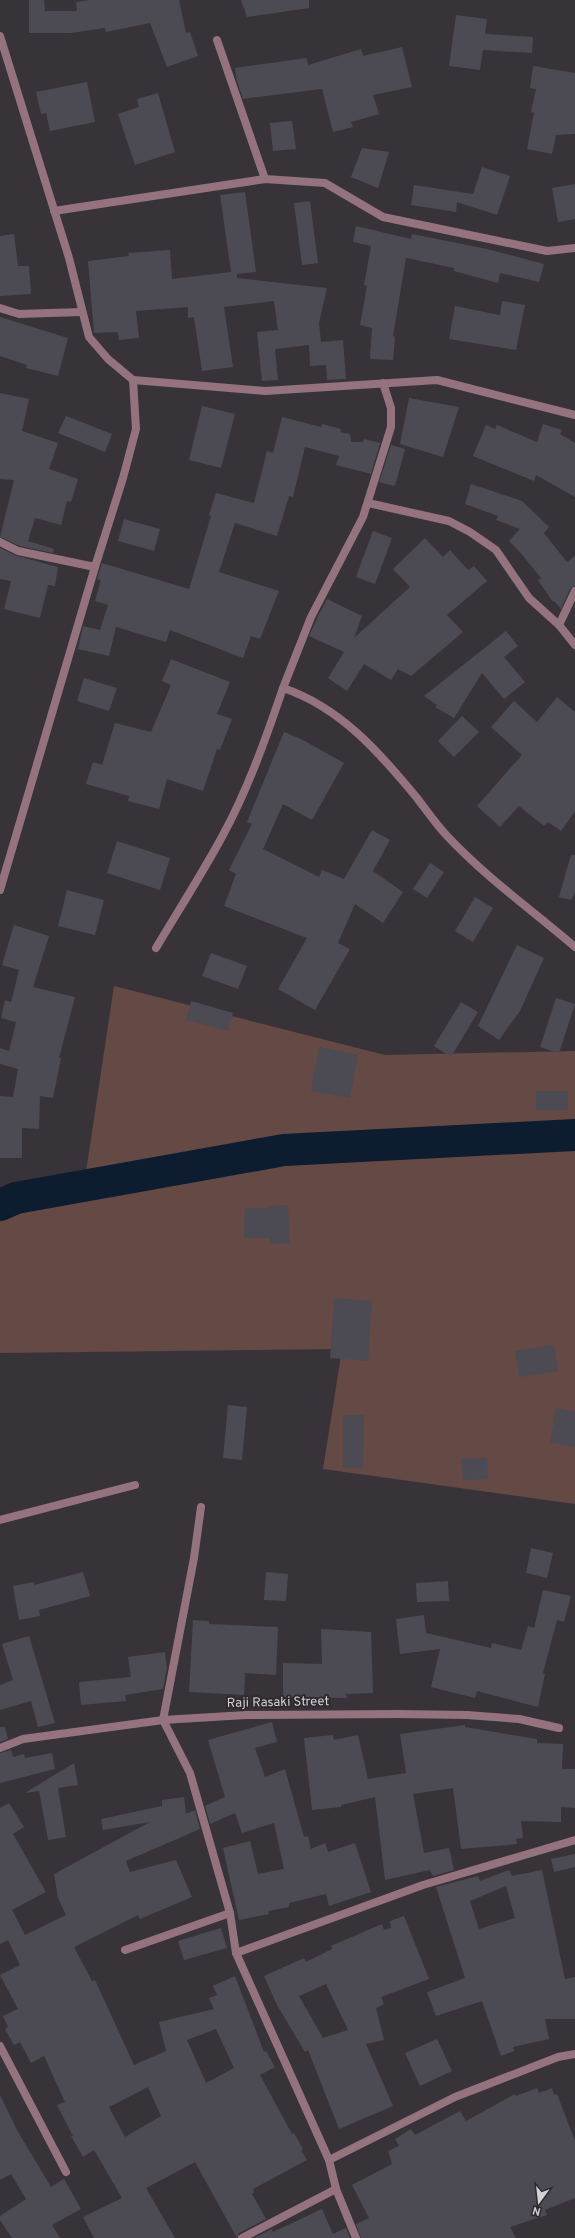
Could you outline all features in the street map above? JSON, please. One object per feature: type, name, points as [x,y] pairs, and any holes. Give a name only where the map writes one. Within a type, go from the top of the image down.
[{"type":"street","points":[[0,36],[4,61],[69,258],[89,337],[108,359],[133,380],[264,391],[437,380],[575,415]]},
{"type":"street","points":[[217,40],[265,179]]},
{"type":"street","points":[[54,210],[265,179],[325,182],[383,217],[547,250],[575,248]]},
{"type":"street","points":[[0,308],[19,314],[82,312]]},
{"type":"street","points":[[0,890],[95,567],[123,478],[136,429],[133,380]]},
{"type":"street","points":[[156,948],[223,836],[239,804],[267,737],[283,688],[311,617],[361,522],[391,427],[391,408],[383,383]]},
{"type":"street","points":[[368,503],[449,520],[470,532],[496,550],[529,598],[560,626],[575,645]]},
{"type":"street","points":[[0,542],[18,551],[95,567]]},
{"type":"street","points":[[560,626],[575,591]]},
{"type":"street","points":[[283,688],[302,694],[351,726],[380,755],[448,838],[537,916],[575,946]]},
{"type":"street","points":[[0,1520],[135,1485]]},
{"type":"street","points":[[201,1507],[194,1558],[163,1720],[190,1773],[230,1914],[236,1953],[329,2160],[336,2189],[356,2238]]},
{"type":"street","name":"Raji Rasaki Street","points":[[0,1748],[23,1739],[163,1720],[246,1715],[397,1714],[519,1719],[559,1728]]},
{"type":"street","points":[[236,1953],[423,1885],[575,1840]]},
{"type":"street","points":[[125,1950],[230,1914]]},
{"type":"street","points":[[0,2046],[66,2172]]},
{"type":"street","points":[[329,2160],[455,2096],[558,2058],[575,2054]]},
{"type":"street","points":[[242,2238],[336,2189]]},
{"type":"shaded area","points":[[114,986],[385,1055],[575,1051],[575,1504],[323,1469],[342,1349],[0,1353],[0,1212],[84,1185]]},
{"type":"building","points":[[29,0],[44,0],[45,11],[77,11],[76,2],[90,0],[179,0],[186,33],[190,32],[198,56],[167,67],[150,23],[106,32],[105,28],[71,33],[29,33]]},
{"type":"building","points":[[241,0],[309,0],[309,8],[247,17]]},
{"type":"building","points":[[456,15],[487,19],[485,34],[533,37],[532,53],[483,50],[480,70],[449,66]]},
{"type":"building","points":[[402,47],[412,87],[373,95],[379,114],[351,122],[353,127],[333,132],[322,89],[243,99],[237,81],[235,68],[307,58],[308,65],[361,49],[363,56]]},
{"type":"building","points":[[533,66],[575,73],[575,134],[556,135],[552,154],[527,149],[534,113],[531,112],[536,89],[530,88]]},
{"type":"building","points":[[87,82],[95,122],[50,131],[46,113],[41,114],[36,92]]},
{"type":"building","points":[[158,93],[175,152],[135,165],[118,114],[139,107],[137,99]]},
{"type":"building","points":[[292,121],[296,149],[273,151],[270,123]]},
{"type":"building","points":[[362,148],[389,152],[378,188],[351,177]]},
{"type":"building","points":[[482,167],[510,176],[497,215],[457,202],[456,212],[411,205],[414,185],[473,194]]},
{"type":"building","points":[[575,184],[575,219],[558,222],[552,188]]},
{"type":"building","points":[[245,192],[256,272],[237,274],[237,278],[327,288],[319,323],[321,342],[343,340],[346,379],[327,380],[326,365],[310,366],[309,345],[275,349],[278,380],[262,381],[257,332],[278,330],[274,301],[224,307],[233,367],[202,371],[194,317],[188,318],[188,307],[136,311],[139,338],[119,340],[118,332],[94,333],[88,261],[129,256],[128,253],[170,250],[172,279],[231,272],[220,195]]},
{"type":"building","points":[[310,201],[318,263],[302,265],[294,203]]},
{"type":"building","points":[[356,226],[411,239],[412,234],[487,249],[544,264],[539,282],[500,273],[498,283],[454,271],[454,268],[406,258],[393,336],[395,337],[393,360],[370,359],[372,328],[360,325],[367,286],[364,285],[371,246],[353,242]]},
{"type":"building","points":[[14,234],[18,266],[29,266],[31,294],[0,296],[0,236]]},
{"type":"building","points":[[502,301],[525,305],[516,350],[449,339],[455,306],[500,315]]},
{"type":"building","points":[[0,317],[68,338],[58,376],[26,368],[27,365],[0,356]]},
{"type":"building","points":[[0,393],[29,399],[22,431],[58,443],[49,469],[78,479],[71,502],[67,501],[61,525],[35,518],[28,541],[54,549],[53,553],[20,546],[0,537],[14,480],[0,479]]},
{"type":"building","points":[[409,398],[459,407],[443,457],[400,444]]},
{"type":"building","points":[[202,406],[235,414],[221,468],[189,460]]},
{"type":"building","points":[[66,416],[112,434],[105,452],[58,433]]},
{"type":"building","points":[[282,417],[321,427],[322,424],[341,429],[340,432],[350,434],[351,442],[363,442],[364,439],[380,443],[371,474],[336,465],[339,456],[305,447],[293,497],[289,496],[277,536],[235,523],[219,572],[279,591],[260,639],[251,636],[243,658],[170,630],[166,642],[116,627],[109,656],[78,649],[83,626],[100,630],[108,605],[95,601],[101,580],[97,579],[102,563],[189,589],[211,516],[209,515],[216,493],[254,503],[267,451],[273,453]]},
{"type":"building","points":[[543,424],[562,430],[560,434],[575,443],[575,497],[536,475],[534,481],[473,456],[486,425],[495,429],[497,425],[537,442]]},
{"type":"building","points":[[391,445],[405,449],[395,486],[379,482]]},
{"type":"building","points":[[471,484],[522,501],[549,527],[544,533],[566,561],[568,562],[575,555],[575,586],[570,589],[561,609],[554,601],[553,602],[538,580],[541,578],[509,541],[520,529],[496,520],[498,516],[465,504]]},
{"type":"building","points":[[124,519],[160,529],[154,551],[118,541]]},
{"type":"building","points":[[373,531],[392,538],[375,584],[356,577]]},
{"type":"building","points":[[425,538],[443,557],[450,550],[468,570],[474,566],[487,581],[447,615],[463,632],[411,676],[398,669],[391,680],[364,664],[347,691],[328,678],[344,652],[309,636],[318,616],[327,599],[362,616],[354,638],[410,587],[393,569]]},
{"type":"building","points":[[0,548],[17,556],[58,567],[55,586],[48,585],[40,618],[4,609],[11,581],[0,579]]},
{"type":"building","points":[[506,631],[518,646],[504,657],[525,682],[504,699],[482,673],[454,718],[435,707],[437,705],[424,696]]},
{"type":"building","points":[[171,659],[230,682],[217,714],[232,719],[220,750],[217,749],[203,791],[167,779],[159,809],[128,801],[129,796],[86,784],[93,762],[102,765],[115,723],[151,732],[171,685],[162,681]]},
{"type":"building","points":[[84,678],[117,688],[109,711],[77,701]]},
{"type":"building","points":[[557,697],[575,712],[575,811],[561,831],[548,822],[544,826],[519,806],[500,827],[477,806],[522,755],[491,727],[514,701],[537,722]]},
{"type":"building","points":[[462,716],[479,732],[454,757],[438,741]]},
{"type":"building","points":[[284,732],[303,740],[344,763],[312,820],[283,804],[263,849],[319,877],[322,870],[344,879],[372,830],[390,840],[373,871],[403,892],[383,923],[355,904],[338,943],[350,949],[315,1010],[278,989],[307,938],[224,906],[236,874],[229,870],[252,824],[247,822]]},
{"type":"building","points":[[117,841],[170,858],[160,890],[107,873]]},
{"type":"building","points":[[571,855],[575,855],[575,892],[571,900],[559,897]]},
{"type":"building","points":[[430,863],[444,872],[427,898],[413,889]]},
{"type":"building","points":[[67,890],[104,900],[95,935],[58,926]]},
{"type":"building","points":[[475,897],[493,908],[473,942],[455,931]]},
{"type":"building","points":[[14,925],[49,936],[33,987],[75,997],[59,1058],[61,1058],[53,1098],[40,1096],[39,1129],[22,1128],[22,1158],[0,1158],[0,1096],[13,1097],[18,1069],[0,1064],[0,1048],[9,1051],[16,1022],[1,1018],[5,1000],[11,1002],[19,970],[2,965]]},
{"type":"building","points":[[517,945],[544,958],[520,1011],[499,1040],[478,1026]]},
{"type":"building","points":[[211,953],[247,966],[238,989],[202,976]]},
{"type":"building","points":[[556,998],[575,1004],[559,1053],[540,1047]]},
{"type":"building","points":[[191,1001],[233,1013],[228,1031],[186,1020]]},
{"type":"building","points":[[461,1002],[478,1012],[451,1057],[434,1046]]},
{"type":"building","points":[[319,1047],[358,1055],[350,1098],[311,1091]]},
{"type":"building","points":[[536,1091],[568,1091],[568,1110],[536,1110]]},
{"type":"building","points":[[288,1205],[290,1243],[270,1244],[270,1238],[244,1238],[245,1208],[269,1208],[269,1206]]},
{"type":"building","points":[[334,1298],[372,1301],[368,1361],[330,1358]]},
{"type":"building","points":[[554,1345],[558,1371],[519,1377],[515,1351]]},
{"type":"building","points":[[228,1405],[247,1407],[242,1460],[223,1458]]},
{"type":"building","points":[[556,1408],[575,1412],[575,1447],[550,1442]]},
{"type":"building","points":[[343,1415],[364,1415],[363,1468],[343,1468]]},
{"type":"building","points":[[487,1458],[488,1479],[463,1480],[461,1459]]},
{"type":"building","points":[[531,1548],[553,1553],[547,1578],[526,1573]]},
{"type":"building","points":[[83,1572],[90,1596],[39,1610],[40,1616],[19,1620],[13,1586],[34,1582],[34,1585]]},
{"type":"building","points":[[266,1572],[288,1574],[286,1601],[264,1600]]},
{"type":"building","points":[[448,1581],[449,1601],[417,1602],[416,1583]]},
{"type":"building","points":[[543,1590],[571,1596],[564,1622],[557,1620],[543,1673],[545,1674],[538,1707],[477,1691],[475,1698],[431,1687],[440,1649],[400,1654],[396,1619],[424,1615],[426,1633],[491,1648],[492,1643],[521,1650],[528,1626],[534,1628]]},
{"type":"building","points":[[193,1620],[209,1621],[209,1624],[278,1627],[276,1675],[245,1673],[244,1695],[189,1692]]},
{"type":"building","points":[[321,1629],[371,1632],[373,1693],[346,1694],[347,1698],[283,1697],[283,1663],[322,1664]]},
{"type":"building","points":[[29,1636],[55,1723],[38,1727],[31,1701],[0,1710],[0,1685],[13,1680],[2,1644]]},
{"type":"building","points":[[165,1652],[167,1668],[163,1689],[125,1695],[126,1701],[81,1705],[79,1682],[131,1677],[128,1657]]},
{"type":"building","points":[[272,1722],[277,1742],[255,1748],[265,1777],[285,1769],[304,1837],[308,1836],[311,1849],[325,1843],[328,1852],[355,1843],[371,1892],[329,1906],[326,1894],[289,1903],[289,1907],[268,1911],[269,1914],[239,1920],[223,1848],[250,1841],[258,1874],[284,1869],[274,1823],[242,1833],[235,1813],[210,1824],[205,1806],[225,1797],[208,1740]]},
{"type":"building","points":[[465,1725],[465,1727],[537,1739],[537,1743],[563,1744],[562,1769],[575,1769],[575,1808],[561,1807],[561,1822],[521,1821],[523,1838],[516,1839],[517,1844],[461,1849],[453,1788],[413,1794],[424,1853],[449,1848],[454,1870],[433,1876],[430,1870],[385,1880],[375,1797],[341,1805],[341,1807],[312,1810],[304,1738],[333,1735],[334,1740],[358,1735],[368,1779],[406,1773],[400,1734]]},
{"type":"building","points":[[0,1727],[5,1727],[8,1739],[0,1742]]},
{"type":"building","points":[[11,1750],[13,1757],[24,1754],[25,1758],[52,1753],[55,1769],[0,1783],[0,1753]]},
{"type":"building","points":[[74,1763],[78,1785],[58,1788],[66,1837],[48,1840],[39,1791],[25,1793]]},
{"type":"building","points":[[184,1797],[186,1814],[195,1810],[200,1829],[126,1861],[130,1872],[176,1860],[192,1897],[140,1919],[138,1915],[74,1947],[92,1981],[95,1980],[134,2065],[166,2051],[159,2022],[214,2009],[209,1998],[217,1995],[213,1986],[235,1976],[264,2052],[266,2051],[275,2067],[260,2075],[292,2134],[294,2133],[303,2149],[301,2150],[307,2160],[253,2189],[254,2192],[252,2194],[266,2219],[239,2233],[237,2238],[195,2162],[146,2188],[175,2238],[94,2238],[83,2217],[122,2198],[94,2150],[83,2157],[71,2136],[73,2136],[57,2105],[65,2102],[44,2056],[31,2063],[20,2042],[14,2045],[5,2029],[8,2027],[3,2016],[18,2009],[0,1975],[20,1965],[8,1940],[0,1944],[0,1808],[9,1803],[24,1827],[13,1834],[46,1892],[12,1910],[25,1935],[66,1915],[58,1898],[54,1874],[150,1822],[103,1830],[101,1819],[162,1806],[162,1800]],"holes":[[[216,2029],[234,2068],[206,2083],[187,2040]],[[148,2087],[161,2116],[125,2137],[109,2107]]]},
{"type":"building","points":[[575,1854],[575,1867],[554,1872],[551,1859]]},
{"type":"building","points":[[509,1870],[512,1876],[542,1870],[565,1979],[575,1977],[575,2019],[545,2019],[549,2039],[513,2047],[514,2051],[501,2056],[482,2001],[436,2016],[427,1992],[465,1978],[436,1887],[478,1876],[480,1881]],"holes":[[[506,1886],[515,1918],[479,1929],[470,1901]]]},
{"type":"building","points":[[404,1916],[429,1979],[381,1997],[384,2004],[376,2008],[384,2040],[366,2044],[393,2106],[339,2129],[308,2050],[305,2052],[277,2005],[264,1976],[304,1958],[306,1962],[332,1949],[331,1946],[382,1924],[384,1930],[391,1928],[390,1921]],"holes":[[[326,1984],[348,2030],[323,2038],[299,1996]]]},
{"type":"building","points":[[221,1928],[227,1948],[184,1960],[178,1941]]},
{"type":"building","points":[[437,2039],[452,2071],[420,2086],[405,2053]]},
{"type":"building","points":[[537,2088],[539,2093],[552,2088],[554,2095],[557,2094],[575,2141],[575,2198],[545,2210],[547,2215],[510,2227],[516,2238],[361,2238],[356,2224],[369,2218],[352,2185],[392,2164],[388,2151],[399,2146],[395,2139],[411,2129],[415,2135],[460,2111],[466,2121],[515,2094],[516,2096]]},
{"type":"building","points":[[0,2095],[17,2130],[51,2187],[64,2179],[81,2209],[52,2225],[60,2238],[12,2238],[0,2220],[0,2216],[26,2199],[11,2174],[0,2180]]},
{"type":"building","points":[[322,2209],[333,2234],[346,2228],[350,2238],[254,2238],[272,2229],[273,2232]]},
{"type":"waterway","points":[[0,1205],[16,1198],[284,1150],[575,1135]]}]
